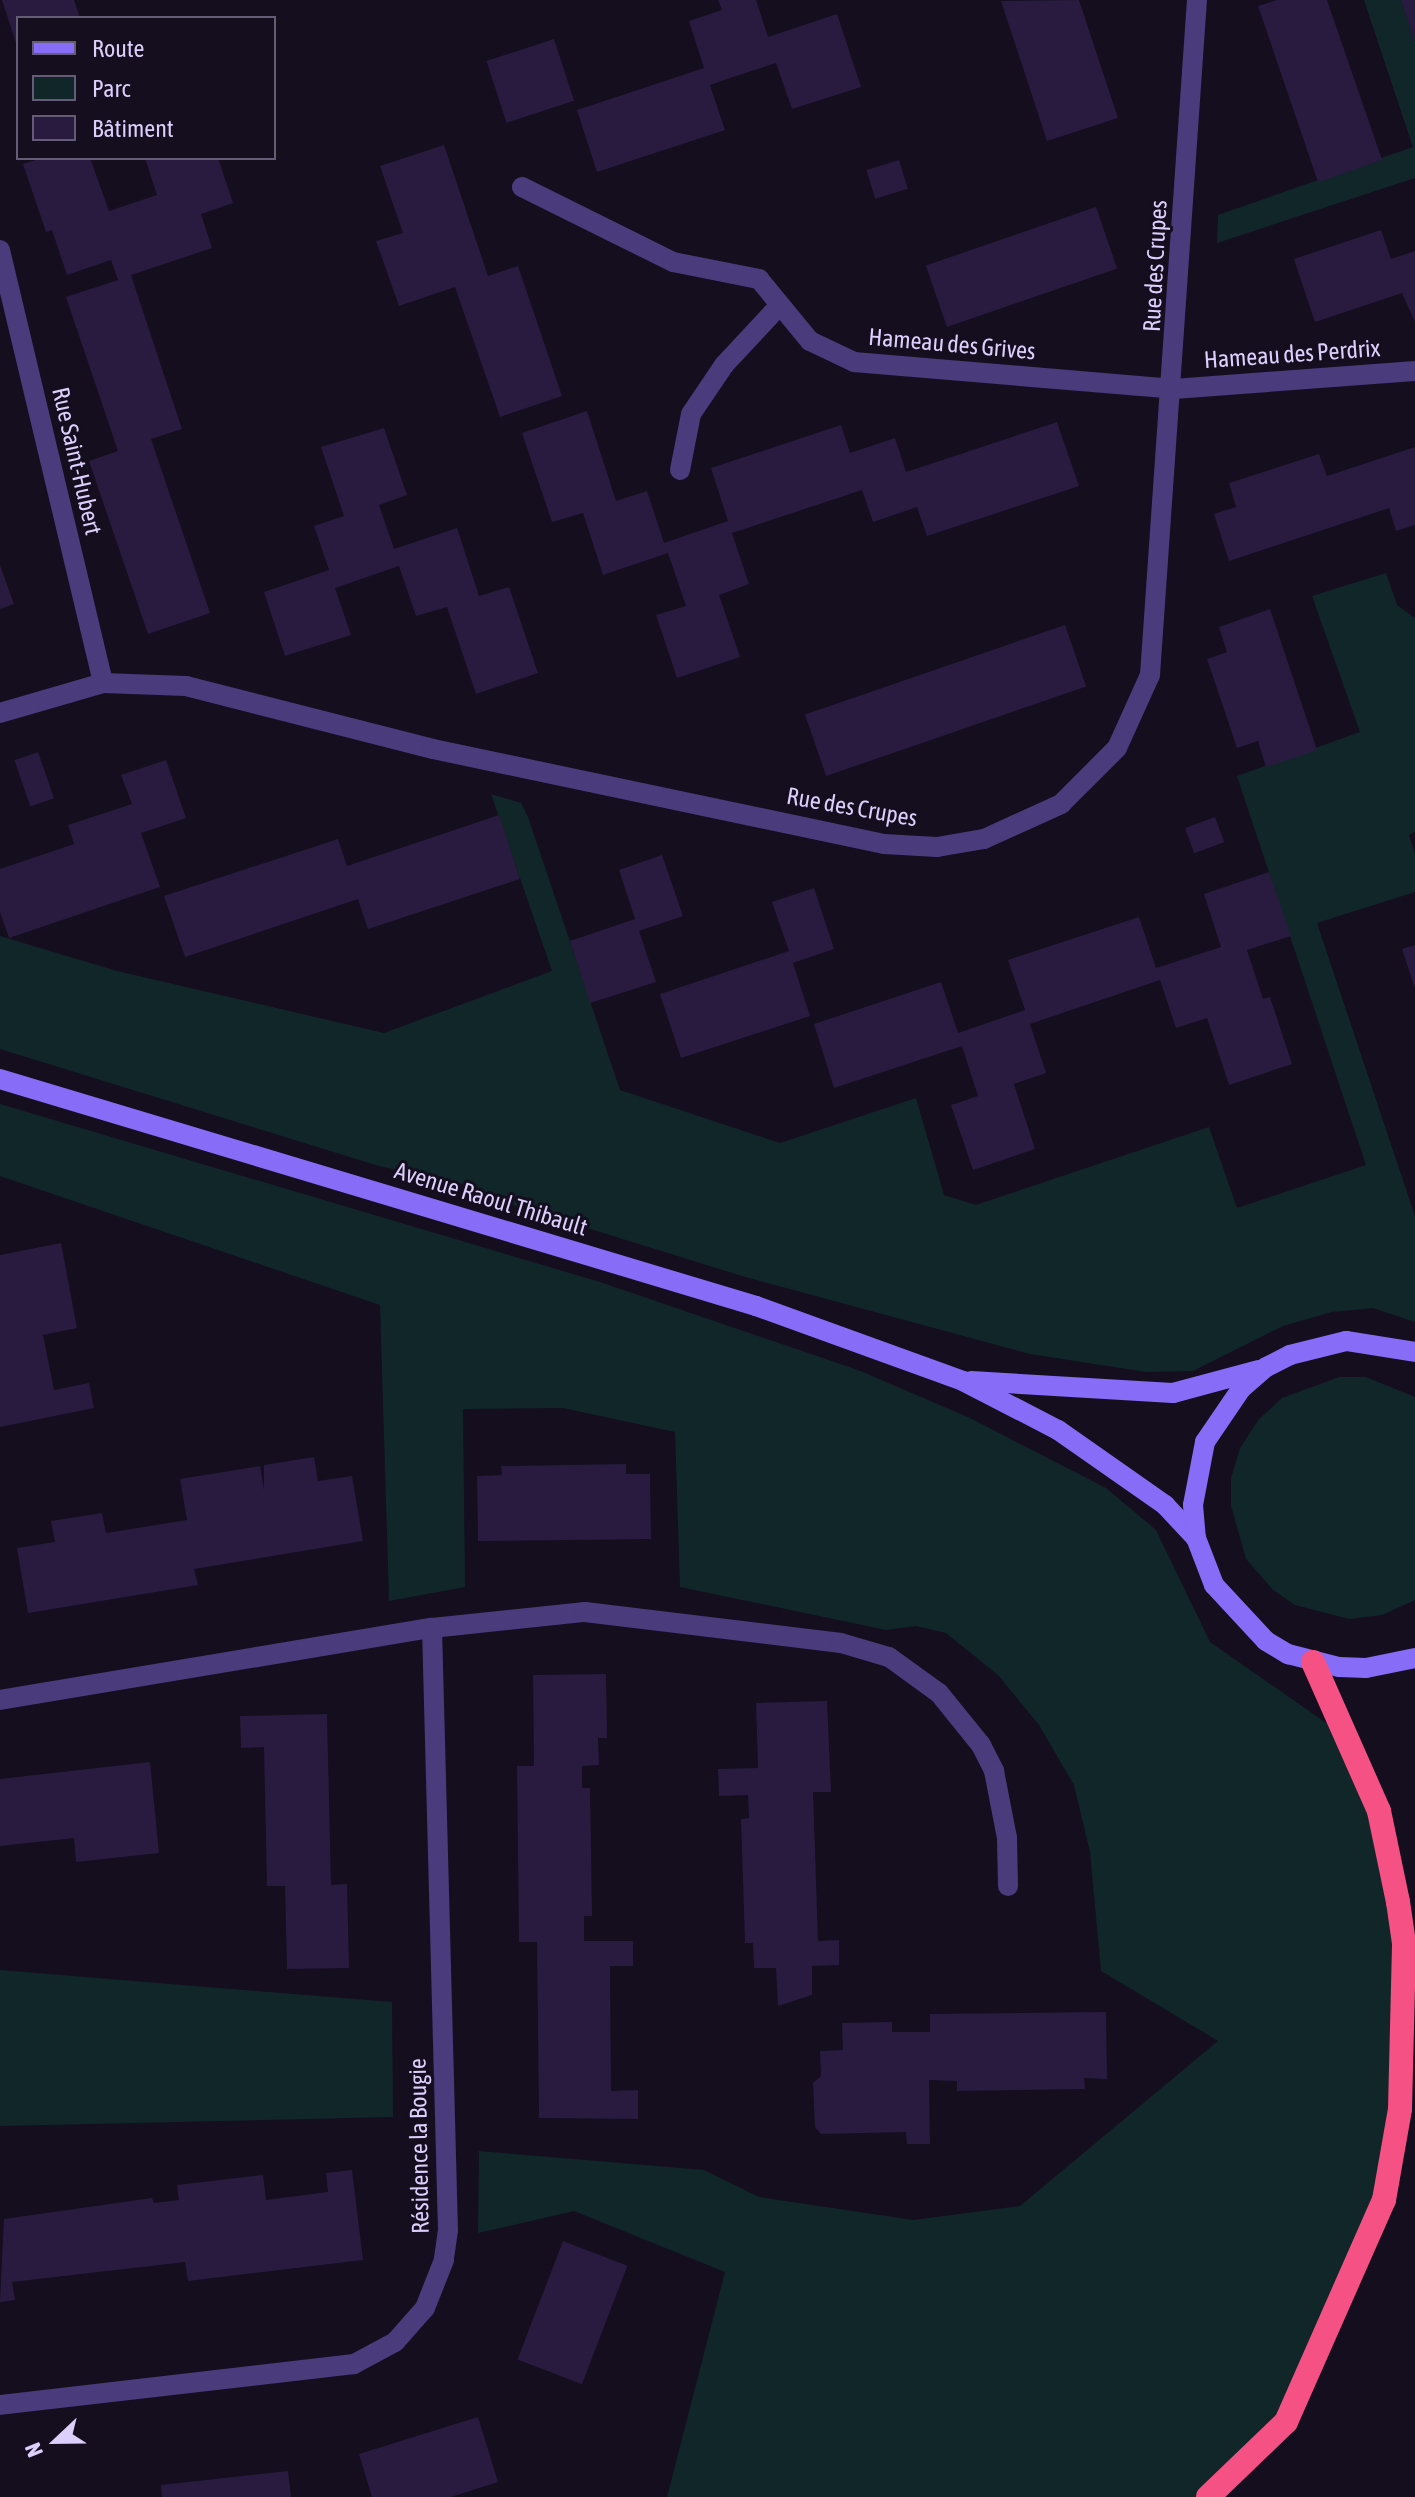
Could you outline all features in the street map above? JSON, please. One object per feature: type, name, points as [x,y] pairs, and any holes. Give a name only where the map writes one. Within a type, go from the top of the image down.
[{"type":"highway","points":[[1208,2497],[1286,2422],[1384,2200],[1400,2109],[1404,1943],[1398,1902],[1379,1811],[1313,1662]]},
{"type":"street","name":"Rue des Crupes","points":[[0,713],[103,683],[186,686],[433,749],[884,844],[937,847],[984,839],[1061,804],[1099,771],[1133,722],[1150,675],[1174,389],[1197,0]]},
{"type":"street","name":"Hameau des Grives","points":[[522,187],[673,262],[759,279],[778,307],[810,341],[854,362],[1174,389]]},
{"type":"street","name":"Rue Saint-Hubert","points":[[0,250],[103,683]]},
{"type":"street","points":[[680,470],[691,414],[724,365],[778,307]]},
{"type":"street","name":"Hameau des Perdrix","points":[[1174,389],[1415,371]]},
{"type":"street","name":"Avenue Raoul Thibault","points":[[0,1079],[756,1306],[963,1381]]},
{"type":"street","points":[[963,1381],[1173,1393],[1265,1368],[1290,1355],[1346,1341],[1415,1352]]},
{"type":"street","points":[[1265,1368],[1234,1397],[1205,1442],[1193,1505],[1196,1538],[1214,1585],[1238,1616],[1266,1641],[1313,1662],[1366,1668],[1415,1658]]},
{"type":"street","points":[[963,1381],[1058,1430],[1165,1505],[1196,1538]]},
{"type":"street","points":[[0,1700],[432,1628],[585,1612],[841,1643],[889,1657],[939,1693],[981,1745],[1003,1802],[1008,1886]]},
{"type":"street","name":"Résidence la Bougie","points":[[0,2405],[354,2364],[395,2342],[425,2308],[444,2260],[448,2230],[432,1628]]},
{"type":"green space","points":[[1364,0],[1401,0],[1415,42],[1415,178],[1217,243],[1218,215],[1413,147]]},
{"type":"green space","points":[[1386,573],[1397,605],[1415,618],[1415,832],[1409,835],[1415,853],[1415,892],[1317,923],[1415,1216],[1415,1322],[1373,1308],[1332,1312],[1283,1326],[1193,1371],[1146,1372],[1030,1354],[742,1276],[487,1197],[467,1185],[379,1166],[0,1049],[0,936],[117,971],[384,1033],[552,971],[491,794],[521,803],[528,817],[620,1090],[780,1143],[916,1098],[944,1195],[976,1205],[1209,1127],[1237,1208],[1366,1165],[1237,776],[1360,732],[1312,596]]},
{"type":"green space","points":[[0,1104],[600,1282],[858,1370],[970,1418],[1106,1488],[1156,1530],[1210,1642],[1352,1741],[1398,1902],[1384,2200],[1286,2422],[1208,2497],[667,2497],[725,2272],[574,2211],[478,2233],[479,2151],[704,2170],[759,2197],[913,2220],[1020,2206],[1218,2041],[1101,1971],[1090,1852],[1074,1785],[1039,1725],[998,1675],[946,1633],[916,1626],[886,1630],[680,1587],[675,1432],[563,1408],[463,1409],[465,1587],[389,1601],[380,1305],[0,1176]]},
{"type":"green space","points":[[1339,1377],[1366,1377],[1415,1397],[1415,1600],[1382,1615],[1349,1619],[1295,1605],[1273,1590],[1246,1559],[1231,1506],[1231,1478],[1240,1448],[1259,1419],[1282,1398]]},
{"type":"green space","points":[[0,1970],[392,2002],[393,2117],[0,2126]]},
{"type":"building","points":[[2,0],[74,0],[79,16],[16,16],[16,43]]},
{"type":"building","points":[[718,0],[756,0],[768,37],[837,14],[861,87],[792,109],[776,63],[710,85],[725,130],[597,172],[577,110],[704,68],[689,21],[722,10]]},
{"type":"building","points":[[1079,0],[1118,118],[1047,141],[1001,1]]},
{"type":"building","points":[[1277,0],[1327,0],[1382,160],[1318,182],[1258,6]]},
{"type":"building","points":[[1401,0],[1415,0],[1415,40],[1414,40]]},
{"type":"building","points":[[554,39],[574,101],[507,123],[486,61]]},
{"type":"building","points":[[444,145],[488,276],[518,266],[562,396],[500,417],[455,287],[399,306],[376,241],[403,233],[380,166]]},
{"type":"building","points":[[36,160],[91,160],[109,211],[157,195],[146,160],[219,160],[233,203],[201,214],[212,248],[131,275],[182,429],[151,439],[210,613],[148,634],[89,461],[118,451],[66,297],[118,280],[111,260],[67,275],[52,230],[46,232],[23,164]]},
{"type":"building","points":[[899,160],[908,189],[875,199],[866,170]]},
{"type":"building","points":[[1096,207],[1117,268],[947,327],[926,266]]},
{"type":"building","points":[[1381,230],[1391,259],[1415,251],[1415,322],[1402,293],[1315,322],[1294,259]]},
{"type":"building","points":[[587,411],[616,501],[647,491],[664,543],[728,521],[711,468],[841,425],[850,453],[895,438],[906,472],[1057,422],[1079,486],[927,536],[917,507],[873,522],[862,490],[732,533],[749,584],[719,595],[740,657],[677,678],[656,615],[686,606],[668,553],[603,575],[583,513],[552,522],[522,433]]},
{"type":"building","points":[[384,428],[407,495],[379,505],[394,549],[457,528],[479,596],[509,587],[538,673],[476,694],[447,607],[416,616],[399,566],[335,588],[351,635],[285,656],[264,592],[329,570],[314,526],[344,516],[321,447]]},
{"type":"building","points":[[1415,447],[1415,525],[1396,531],[1389,508],[1229,561],[1214,514],[1236,507],[1229,483],[1319,454],[1327,476]]},
{"type":"building","points":[[0,565],[14,604],[0,609]]},
{"type":"building","points":[[1270,609],[1317,750],[1266,767],[1258,741],[1237,748],[1207,659],[1227,652],[1219,627]]},
{"type":"building","points":[[1065,625],[1086,686],[826,776],[805,715]]},
{"type":"building","points":[[38,752],[54,798],[30,806],[14,760]]},
{"type":"building","points":[[166,760],[186,818],[141,833],[160,887],[9,938],[0,912],[0,869],[74,844],[68,825],[132,804],[121,775]]},
{"type":"building","points":[[499,815],[520,879],[368,929],[358,899],[185,957],[164,896],[338,839],[347,866]]},
{"type":"building","points":[[1215,817],[1224,842],[1194,853],[1185,828]]},
{"type":"building","points":[[662,855],[683,916],[639,931],[656,982],[590,1003],[570,941],[635,919],[619,870]]},
{"type":"building","points":[[1269,872],[1291,936],[1247,950],[1263,999],[1270,997],[1292,1064],[1229,1085],[1207,1018],[1176,1028],[1160,980],[1030,1024],[1046,1073],[1014,1084],[1035,1149],[973,1170],[951,1105],[978,1096],[962,1046],[834,1088],[814,1024],[941,982],[958,1033],[1025,1010],[1008,960],[1139,917],[1156,968],[1221,947],[1204,894]]},
{"type":"building","points":[[814,888],[834,949],[793,963],[810,1016],[681,1058],[660,994],[789,951],[772,902]]},
{"type":"building","points":[[1415,945],[1415,986],[1414,986],[1402,949]]},
{"type":"building","points":[[61,1243],[77,1328],[43,1335],[54,1390],[89,1383],[94,1408],[0,1427],[0,1255]]},
{"type":"building","points":[[314,1457],[318,1481],[352,1476],[363,1541],[194,1569],[198,1585],[28,1613],[17,1548],[55,1542],[51,1521],[102,1513],[106,1533],[187,1520],[180,1479],[260,1466],[264,1490],[264,1465]]},
{"type":"building","points":[[626,1464],[626,1474],[650,1474],[651,1539],[478,1541],[477,1476],[502,1475],[501,1466]]},
{"type":"building","points":[[606,1674],[607,1738],[598,1738],[599,1765],[582,1766],[582,1788],[590,1788],[592,1916],[584,1916],[584,1941],[633,1941],[633,1966],[610,1966],[611,2091],[638,2090],[638,2119],[539,2118],[537,1942],[519,1942],[517,1766],[534,1766],[533,1675]]},
{"type":"building","points":[[827,1701],[831,1792],[813,1792],[818,1941],[839,1940],[839,1965],[812,1966],[812,1995],[778,2006],[776,1968],[754,1968],[753,1943],[745,1943],[741,1819],[749,1818],[748,1795],[719,1796],[718,1769],[758,1768],[756,1703]]},
{"type":"building","points":[[327,1714],[331,1885],[347,1884],[349,1968],[287,1969],[285,1886],[267,1886],[264,1747],[241,1748],[240,1716]]},
{"type":"building","points":[[150,1762],[159,1853],[76,1862],[74,1838],[0,1846],[0,1779]]},
{"type":"building","points":[[1106,2012],[1107,2079],[1084,2078],[1085,2089],[957,2091],[957,2081],[929,2080],[930,2144],[907,2144],[906,2132],[821,2134],[815,2127],[813,2083],[821,2076],[820,2051],[843,2050],[842,2023],[892,2022],[892,2032],[930,2032],[930,2014]]},
{"type":"building","points":[[352,2170],[363,2260],[188,2281],[185,2262],[12,2282],[15,2300],[0,2302],[4,2219],[152,2198],[154,2203],[179,2200],[177,2185],[263,2175],[266,2200],[328,2192],[326,2173]]},
{"type":"building","points":[[563,2241],[627,2266],[582,2384],[517,2360]]},
{"type":"building","points":[[478,2417],[498,2482],[451,2497],[372,2497],[359,2454]]},
{"type":"building","points":[[288,2471],[291,2497],[162,2497],[161,2485]]}]
